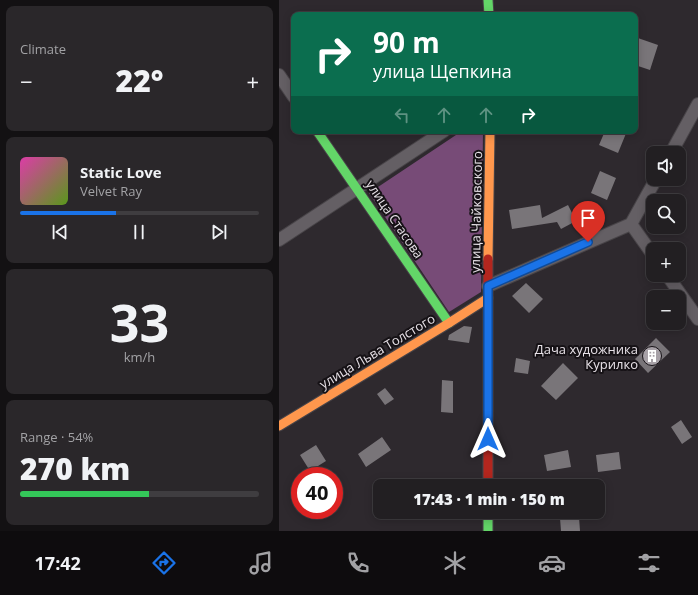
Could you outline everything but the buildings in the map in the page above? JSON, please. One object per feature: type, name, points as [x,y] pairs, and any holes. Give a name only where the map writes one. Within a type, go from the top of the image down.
[{"type":"street","points":[[488,0],[489,12]]},
{"type":"street","points":[[279,75],[291,93]]},
{"type":"street","points":[[675,146],[698,104]]},
{"type":"street","name":"улица Стасова","points":[[319,134],[449,323]]},
{"type":"street","points":[[279,240],[440,134]]},
{"type":"street","name":"улица Чайковского","points":[[488,479],[490,134]]},
{"type":"street","points":[[488,292],[631,224],[652,186]]},
{"type":"street","points":[[631,224],[646,245]]},
{"type":"street","points":[[672,282],[698,320]]},
{"type":"street","name":"улица Льва Толстого","points":[[279,426],[449,323],[488,292]]},
{"type":"street","points":[[488,519],[488,531]]},
{"type":"shaded area","points":[[458,134],[483,134],[481,292],[449,312],[369,193]]},
{"type":"traffic: fast","points":[[488,0],[489,12]]},
{"type":"traffic: fast","points":[[319,134],[449,323]]},
{"type":"traffic: fast","points":[[488,519],[488,531]]},
{"type":"traffic: slow","points":[[488,259],[490,134]]},
{"type":"traffic: slow","points":[[279,426],[488,298]]},
{"type":"traffic: jam","points":[[488,259],[488,479]]},
{"type":"place","name":"Дача художника Курилко","points":[[652,356]]},
{"type":"route","points":[[488,439],[488,286],[588,242]]}]
